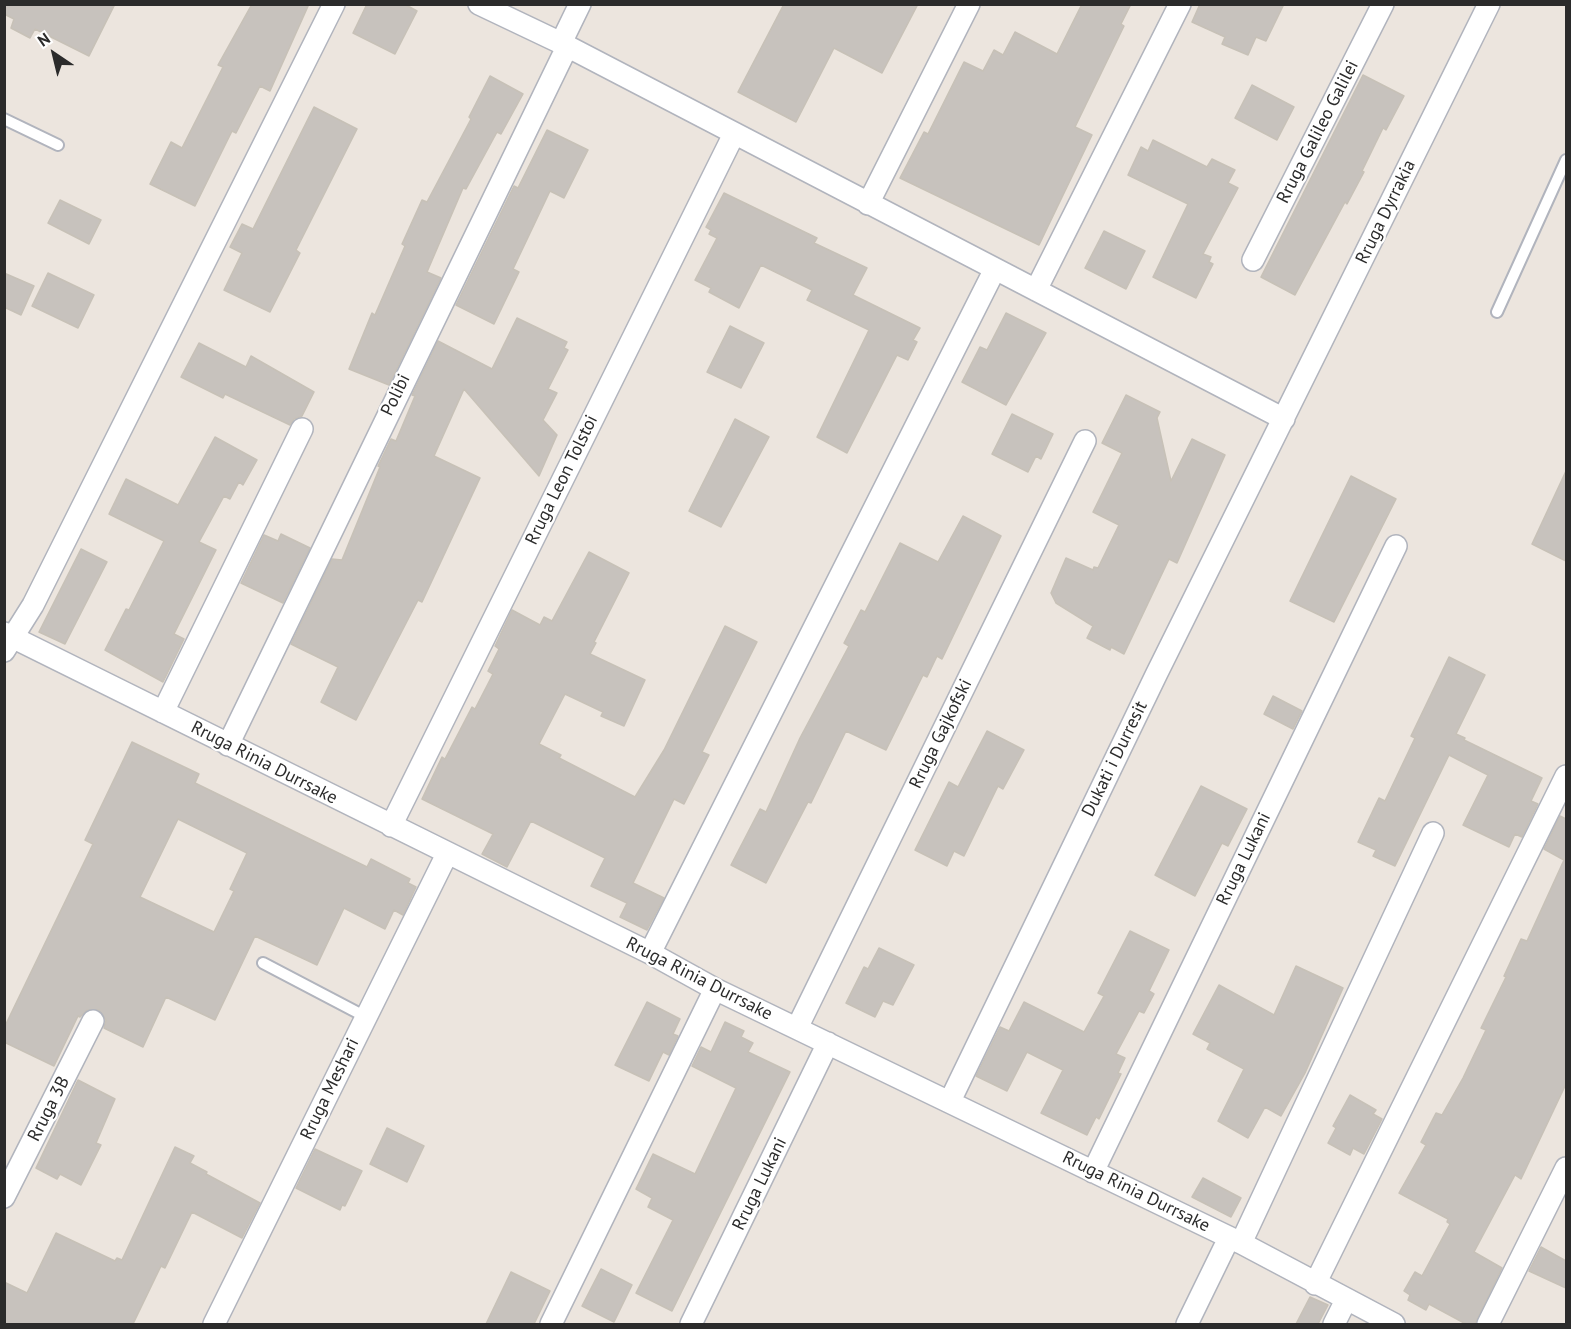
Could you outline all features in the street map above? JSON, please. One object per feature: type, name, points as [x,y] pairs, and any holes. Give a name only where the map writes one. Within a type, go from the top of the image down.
[{"type":"street","points":[[7,640],[33,605],[334,4]]},
{"type":"street","points":[[479,4],[564,45],[1284,419]]},
{"type":"street","name":"Polibi","points":[[228,745],[564,45],[579,4]]},
{"type":"street","points":[[868,204],[969,4]]},
{"type":"street","points":[[1036,290],[1180,4]]},
{"type":"street","name":"Rruga Galileo Galilei","points":[[1253,260],[1383,4]]},
{"type":"street","name":"Rruga Dyrrakia","points":[[1284,419],[1489,4]]},
{"type":"street","name":"Rruga Leon Tolstoi","points":[[391,826],[734,134]]},
{"type":"street","points":[[650,953],[995,269]]},
{"type":"street","name":"Dukati i Durresit","points":[[950,1101],[1284,419]]},
{"type":"street","points":[[163,712],[302,429]]},
{"type":"street","name":"Rruga Gajkofski","points":[[796,1028],[1085,441]]},
{"type":"street","name":"Rruga Lukani","points":[[1093,1172],[1396,546]]},
{"type":"street","name":"Rruga Rinia Durrsake","points":[[7,640],[163,712],[650,953],[715,989],[1235,1241],[1394,1324]]},
{"type":"street","points":[[1315,1284],[1566,776]]},
{"type":"street","points":[[1187,1324],[1235,1241],[1433,832]]},
{"type":"street","name":"Rruga Meshari","points":[[214,1324],[447,854]]},
{"type":"street","points":[[551,1324],[715,989]]},
{"type":"street","name":"Rruga 3B","points":[[4,1197],[93,1021]]},
{"type":"street","name":"Rruga Lukani","points":[[691,1324],[828,1043]]},
{"type":"street","points":[[1488,1324],[1566,1168]]},
{"type":"street","points":[[1334,1324],[1346,1300]]},
{"type":"lane","points":[[4,119],[58,145]]},
{"type":"lane","points":[[1497,312],[1566,160]]},
{"type":"lane","points":[[262,963],[366,1017]]},
{"type":"building","points":[[4,4],[115,4],[89,56],[35,29],[30,38],[11,28],[14,19],[4,14]]},
{"type":"building","points":[[252,4],[309,4],[270,91],[260,86],[236,133],[232,131],[195,206],[150,184],[171,142],[182,148],[223,67],[218,65]]},
{"type":"building","points":[[367,4],[404,4],[417,11],[395,54],[353,33]]},
{"type":"building","points":[[784,4],[918,4],[882,73],[834,48],[796,122],[738,92]]},
{"type":"building","points":[[1082,4],[1131,4],[1121,24],[1124,26],[1075,127],[1092,135],[1039,245],[900,178],[924,132],[928,134],[964,62],[983,71],[994,50],[1003,55],[1015,32],[1057,54]]},
{"type":"building","points":[[1200,4],[1284,4],[1266,41],[1256,37],[1248,55],[1222,44],[1225,37],[1192,22]]},
{"type":"building","points":[[1363,75],[1404,96],[1386,130],[1383,128],[1362,171],[1364,172],[1347,204],[1345,202],[1295,295],[1261,277]]},
{"type":"building","points":[[490,76],[523,94],[501,134],[497,132],[466,189],[463,188],[427,272],[441,278],[389,385],[349,369],[372,313],[375,315],[405,246],[402,244],[422,200],[427,202],[471,119],[469,117]]},
{"type":"building","points":[[1252,85],[1294,107],[1277,140],[1235,118]]},
{"type":"building","points":[[314,107],[357,129],[296,250],[300,253],[270,312],[224,290],[242,253],[230,247],[242,224],[253,229]]},
{"type":"building","points":[[547,130],[588,150],[564,198],[550,191],[513,269],[519,272],[494,324],[456,305],[514,186],[518,188]]},
{"type":"building","points":[[1153,140],[1207,167],[1212,159],[1235,170],[1228,183],[1238,188],[1203,254],[1211,257],[1209,262],[1213,264],[1196,298],[1153,277],[1188,204],[1128,175],[1141,147],[1148,151]]},
{"type":"building","points":[[724,193],[817,238],[814,243],[867,268],[853,295],[920,328],[913,340],[917,342],[908,360],[897,355],[847,453],[817,437],[869,330],[807,300],[812,290],[761,265],[739,308],[709,292],[711,288],[695,280],[717,238],[709,234],[711,230],[706,227]]},
{"type":"building","points":[[60,200],[101,220],[89,244],[48,223]]},
{"type":"building","points":[[1104,231],[1145,251],[1126,289],[1085,268]]},
{"type":"building","points":[[4,273],[34,286],[21,315],[4,307]]},
{"type":"building","points":[[48,273],[94,295],[78,328],[32,306]]},
{"type":"building","points":[[1006,313],[1046,333],[1006,405],[962,382],[980,347],[987,350]]},
{"type":"building","points":[[517,318],[567,342],[564,348],[568,350],[548,389],[557,393],[543,420],[557,435],[539,476],[464,389],[434,456],[480,478],[422,602],[418,600],[356,720],[321,702],[338,667],[291,644],[332,559],[342,560],[380,467],[378,466],[391,439],[396,441],[415,396],[412,395],[438,341],[492,369]]},
{"type":"building","points":[[730,326],[764,343],[741,388],[707,372]]},
{"type":"building","points":[[199,343],[246,367],[251,356],[314,392],[302,416],[294,419],[290,425],[225,394],[223,398],[181,377]]},
{"type":"building","points":[[1126,395],[1160,412],[1157,418],[1171,481],[1192,439],[1225,455],[1177,563],[1169,559],[1124,654],[1111,647],[1110,650],[1087,638],[1093,626],[1056,603],[1051,593],[1066,558],[1093,570],[1094,567],[1098,568],[1119,525],[1093,512],[1122,453],[1102,443]]},
{"type":"building","points":[[1012,414],[1053,434],[1041,459],[1036,456],[1028,472],[992,454]]},
{"type":"building","points":[[735,419],[769,437],[721,527],[689,511]]},
{"type":"building","points":[[215,437],[257,460],[243,485],[239,482],[230,499],[224,496],[199,542],[216,550],[174,634],[184,639],[163,682],[105,650],[126,609],[129,610],[164,541],[109,514],[126,479],[178,505]]},
{"type":"building","points":[[1566,471],[1566,561],[1532,544]]},
{"type":"building","points":[[1351,476],[1396,499],[1334,622],[1290,601]]},
{"type":"building","points":[[963,516],[1001,536],[942,659],[937,656],[927,677],[923,675],[886,750],[846,731],[811,803],[808,802],[766,883],[731,865],[760,809],[766,812],[800,738],[849,646],[844,643],[861,610],[865,612],[900,543],[938,562]]},
{"type":"building","points":[[281,534],[310,548],[283,603],[241,583],[264,535],[278,541]]},
{"type":"building","points":[[81,549],[107,562],[65,644],[39,632]]},
{"type":"building","points":[[589,552],[629,573],[590,654],[645,680],[624,726],[601,716],[603,712],[565,694],[539,744],[561,755],[559,758],[635,797],[664,750],[725,626],[757,642],[702,752],[709,755],[684,804],[674,799],[633,883],[664,898],[647,930],[620,917],[627,903],[591,886],[605,858],[531,821],[507,867],[482,854],[493,834],[422,799],[442,757],[445,759],[472,707],[475,709],[493,674],[488,671],[499,649],[495,646],[512,610],[540,625],[544,617],[552,621]]},
{"type":"building","points":[[1449,657],[1485,675],[1456,734],[1542,778],[1531,801],[1538,804],[1522,837],[1515,834],[1509,847],[1463,825],[1488,775],[1449,755],[1395,866],[1373,856],[1376,850],[1358,842],[1379,798],[1385,801],[1415,738],[1411,736]]},
{"type":"building","points":[[1273,696],[1302,711],[1293,729],[1264,714]]},
{"type":"building","points":[[987,731],[1024,750],[1003,789],[998,786],[964,856],[954,851],[947,866],[915,850],[949,782],[958,787]]},
{"type":"building","points":[[132,742],[199,774],[195,783],[367,867],[371,859],[410,879],[408,883],[416,887],[403,915],[394,910],[385,929],[344,908],[317,965],[255,936],[215,1020],[166,997],[143,1047],[104,1028],[106,1020],[99,1010],[87,1010],[80,1017],[78,1016],[54,1066],[4,1042],[4,1028],[93,844],[85,840]],"holes":[[[178,819],[247,853],[230,889],[234,891],[214,932],[140,897]]]},
{"type":"building","points":[[1201,786],[1247,809],[1228,846],[1222,843],[1195,896],[1155,875]]},
{"type":"building","points":[[1560,816],[1566,819],[1566,1084],[1521,1179],[1515,1175],[1474,1252],[1502,1268],[1475,1324],[1466,1324],[1429,1304],[1426,1310],[1408,1300],[1410,1295],[1404,1291],[1415,1272],[1422,1276],[1450,1224],[1447,1222],[1448,1219],[1399,1193],[1426,1145],[1421,1142],[1436,1113],[1442,1115],[1463,1078],[1486,1030],[1481,1028],[1506,977],[1504,976],[1521,939],[1527,941],[1564,860],[1544,849]]},
{"type":"building","points":[[1130,931],[1169,950],[1149,991],[1154,994],[1144,1013],[1139,1011],[1116,1054],[1125,1058],[1118,1073],[1121,1074],[1099,1119],[1096,1117],[1087,1135],[1041,1113],[1063,1070],[1027,1052],[1007,1091],[976,1076],[1000,1027],[1009,1031],[1024,1002],[1084,1032],[1104,996],[1098,993]]},
{"type":"building","points":[[879,948],[914,965],[893,1005],[883,1001],[875,1017],[846,1003],[864,967],[868,969]]},
{"type":"building","points":[[1296,966],[1343,988],[1305,1073],[1281,1116],[1265,1107],[1248,1138],[1218,1121],[1244,1069],[1207,1049],[1210,1043],[1193,1034],[1219,985],[1274,1015]]},
{"type":"building","points":[[647,1002],[680,1019],[673,1034],[678,1036],[669,1055],[663,1052],[649,1081],[615,1065]]},
{"type":"building","points":[[725,1022],[744,1031],[741,1037],[753,1043],[748,1052],[790,1072],[672,1311],[636,1293],[673,1220],[648,1207],[652,1198],[636,1189],[653,1154],[695,1174],[736,1088],[692,1066],[701,1047],[711,1052]]},
{"type":"building","points":[[78,1080],[115,1099],[96,1143],[101,1145],[81,1185],[60,1174],[57,1179],[36,1168]]},
{"type":"building","points":[[1350,1095],[1376,1110],[1373,1114],[1382,1119],[1364,1154],[1353,1148],[1350,1155],[1328,1143],[1336,1128],[1333,1126]]},
{"type":"building","points":[[387,1128],[424,1146],[407,1182],[370,1164]]},
{"type":"building","points":[[175,1147],[194,1156],[190,1163],[207,1172],[206,1174],[260,1203],[242,1238],[192,1212],[165,1268],[161,1266],[133,1324],[4,1324],[4,1282],[27,1293],[56,1233],[115,1261],[117,1258],[122,1260]]},
{"type":"building","points":[[315,1149],[362,1171],[345,1206],[342,1205],[340,1210],[296,1188]]},
{"type":"building","points":[[1203,1178],[1241,1198],[1231,1217],[1192,1197]]},
{"type":"building","points":[[1541,1247],[1566,1261],[1566,1288],[1529,1271]]},
{"type":"building","points":[[601,1269],[632,1285],[614,1322],[582,1306]]},
{"type":"building","points":[[511,1272],[550,1291],[534,1324],[486,1324]]},
{"type":"building","points":[[1310,1297],[1328,1305],[1318,1324],[1296,1324]]}]
